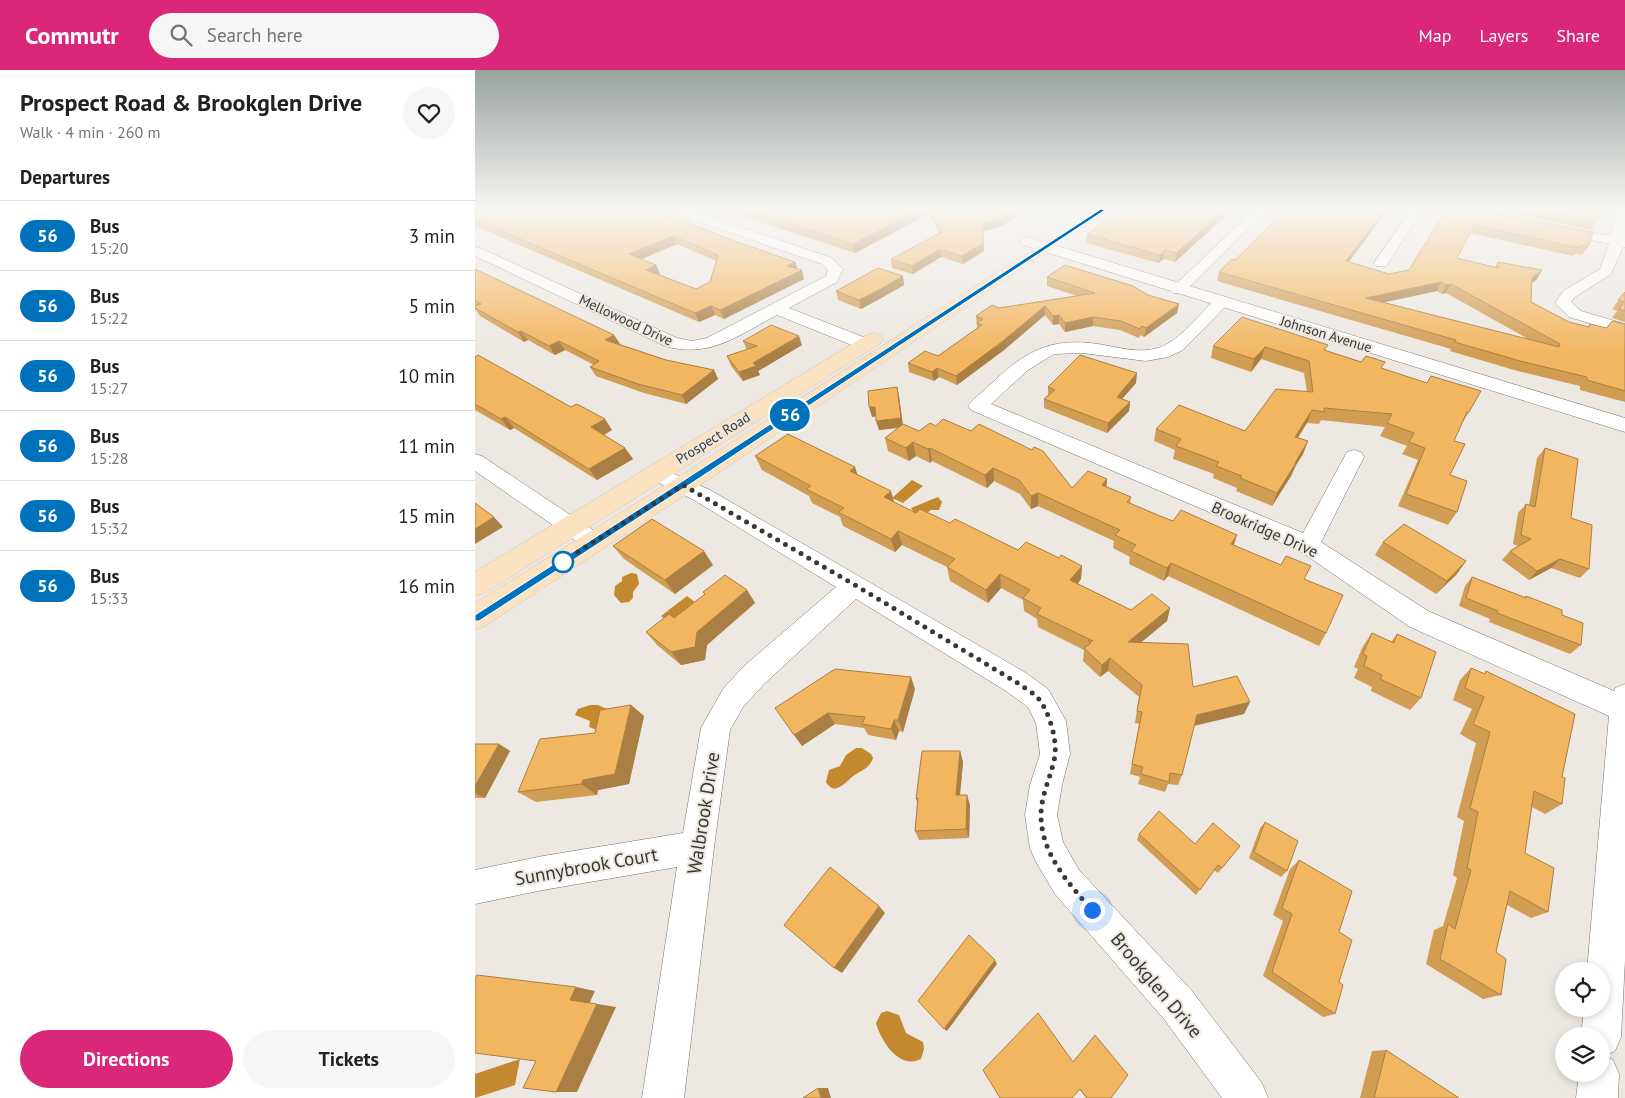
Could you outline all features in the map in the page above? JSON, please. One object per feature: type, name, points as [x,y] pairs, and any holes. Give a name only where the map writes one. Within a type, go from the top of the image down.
[{"type":"main road","points":[[907,318],[1003,258]]},
{"type":"main road","name":"Prospect Road","points":[[475,585],[570,527],[670,479],[1029,258]]},
{"type":"main road","name":"Prospect Road","points":[[475,618],[594,542],[670,479],[890,328]]},
{"type":"street","name":"Mellowood Drive","points":[[492,258],[679,345],[690,347],[702,346],[713,342],[832,279],[836,269],[827,261],[818,258]]},
{"type":"street","name":"Johnson Avenue","points":[[1077,258],[1625,426]]},
{"type":"street","points":[[1178,290],[1211,258]]},
{"type":"street","points":[[1381,263],[1384,258]]},
{"type":"street","points":[[1613,258],[1606,271],[1569,294],[1563,303],[1575,314],[1625,329]]},
{"type":"street","name":"Brookridge Drive","points":[[1221,302],[1177,346],[1168,351],[1144,356],[1129,356],[1078,346],[1049,350],[1031,360],[978,406],[1308,545],[1336,562],[1395,605],[1419,619],[1625,703]]},
{"type":"street","points":[[777,309],[865,344]]},
{"type":"street","points":[[1308,545],[1354,457]]},
{"type":"street","points":[[477,465],[594,542]]},
{"type":"street","name":"Brookglen Drive","points":[[670,479],[855,585],[1016,682],[1037,698],[1051,721],[1055,754],[1046,785],[1041,815],[1047,848],[1067,882],[1178,1005],[1247,1098]]},
{"type":"street","name":"Walbrook Drive","points":[[663,1098],[697,847],[716,728],[733,698],[754,675],[855,585]]},
{"type":"street","points":[[1602,1027],[1625,703]]},
{"type":"street","name":"Sunnybrook Court","points":[[475,887],[543,873],[697,847]]},
{"type":"street","points":[[1597,1098],[1598,1082]]},
{"type":"shaded area","points":[[912,480],[923,486],[903,503],[892,498]]},
{"type":"shaded area","points":[[938,497],[942,502],[939,510],[931,510],[918,519],[911,508]]},
{"type":"shaded area","points":[[631,573],[637,574],[639,584],[633,592],[633,598],[629,602],[621,603],[614,595],[615,586],[622,581],[622,577]]},
{"type":"shaded area","points":[[687,596],[696,603],[670,623],[661,616]]},
{"type":"shaded area","points":[[590,705],[598,705],[609,710],[597,730],[589,727],[590,721],[575,715],[578,709]]},
{"type":"shaded area","points":[[856,748],[862,748],[871,754],[873,758],[871,762],[839,787],[832,788],[826,782],[829,770],[840,766],[846,755]]},
{"type":"shaded area","points":[[887,1011],[899,1015],[906,1033],[923,1042],[924,1049],[921,1059],[905,1061],[892,1052],[882,1038],[876,1023],[881,1013]]},
{"type":"shaded area","points":[[520,1059],[515,1085],[475,1098],[475,1074]]},
{"type":"building","points":[[565,258],[639,258],[656,265],[646,270],[696,289],[710,282],[717,258],[783,258],[795,262],[787,266],[802,270],[720,310],[711,306],[695,313]]},
{"type":"building","points":[[893,258],[925,258],[912,266],[891,259]]},
{"type":"building","points":[[1237,258],[1348,258],[1346,261],[1389,274],[1409,270],[1416,258],[1457,258],[1498,268],[1498,262],[1542,270],[1532,278],[1531,302],[1569,322],[1589,327],[1590,324],[1607,328],[1612,321],[1625,324],[1625,391],[1587,380],[1587,377],[1520,361],[1455,342],[1456,340],[1219,272],[1232,259],[1235,260]],"holes":[[[1441,282],[1446,285],[1451,284],[1560,344],[1559,347],[1366,298]]]},
{"type":"building","points":[[1065,265],[1133,286],[1148,295],[1179,304],[1146,328],[1141,326],[1140,329],[1121,321],[1093,317],[1065,323],[1059,315],[1053,316],[1045,306],[1003,341],[956,376],[937,368],[932,372],[908,363],[925,351],[938,356],[982,325],[977,323],[983,319],[976,316],[992,305],[999,308],[1095,293],[1047,277]]},
{"type":"building","points":[[878,268],[903,276],[859,300],[836,291]]},
{"type":"building","points":[[475,269],[614,335],[605,340],[666,360],[714,370],[682,395],[638,384],[590,367],[599,361],[559,341],[549,346],[521,331],[518,332],[475,308],[475,306],[481,304],[475,300]]},
{"type":"building","points":[[1625,292],[1625,311],[1619,309],[1624,302],[1618,300]]},
{"type":"building","points":[[1242,317],[1328,345],[1324,350],[1361,362],[1366,356],[1385,362],[1381,368],[1427,383],[1431,376],[1481,391],[1469,412],[1467,412],[1454,441],[1465,444],[1450,475],[1467,481],[1457,512],[1406,494],[1425,448],[1409,442],[1414,433],[1387,423],[1392,414],[1324,408],[1325,412],[1312,410],[1295,437],[1308,441],[1277,493],[1216,466],[1219,462],[1176,446],[1181,439],[1156,429],[1179,405],[1245,431],[1276,389],[1313,392],[1309,361],[1265,347],[1254,359],[1213,346]]},
{"type":"building","points":[[771,325],[799,336],[753,363],[756,366],[739,372],[727,356],[757,346],[743,341]]},
{"type":"building","points":[[478,355],[571,407],[577,404],[605,419],[591,427],[625,448],[589,469],[505,417],[501,419],[475,404],[475,357]]},
{"type":"building","points":[[1080,355],[1137,373],[1117,397],[1130,402],[1108,423],[1044,399],[1055,390],[1048,387]]},
{"type":"building","points":[[897,387],[901,418],[876,421],[875,407],[869,407],[868,391]]},
{"type":"building","points":[[943,419],[971,431],[979,424],[1032,450],[1034,447],[1043,451],[1072,488],[1088,471],[1107,479],[1102,485],[1131,497],[1127,502],[1173,521],[1181,510],[1237,535],[1231,544],[1281,565],[1286,556],[1311,566],[1304,579],[1343,595],[1326,633],[1171,563],[1167,568],[1131,551],[1136,545],[1115,535],[1120,530],[1038,493],[1031,496],[1019,480],[993,468],[985,475],[930,448],[928,449],[913,442],[906,448],[885,438],[903,424],[919,431],[930,423],[936,426]]},
{"type":"building","points":[[788,434],[855,467],[850,471],[891,491],[884,497],[916,513],[920,509],[950,523],[955,519],[1018,550],[1026,542],[1059,558],[1061,555],[1082,566],[1070,580],[1131,610],[1152,594],[1170,608],[1128,642],[1188,644],[1193,687],[1237,676],[1250,702],[1197,715],[1182,775],[1170,773],[1169,782],[1141,774],[1143,767],[1132,764],[1142,712],[1137,711],[1142,685],[1110,658],[1102,665],[1084,648],[1091,643],[1088,641],[1093,641],[1037,614],[1041,608],[1023,598],[1030,590],[1000,574],[986,590],[947,567],[955,559],[898,531],[891,539],[838,512],[844,508],[806,489],[811,486],[755,456]]},
{"type":"building","points":[[1545,448],[1578,459],[1571,518],[1592,525],[1589,569],[1560,559],[1537,571],[1510,551],[1531,539],[1521,535],[1526,504],[1535,507]]},
{"type":"building","points":[[475,503],[494,517],[475,529]]},
{"type":"building","points":[[652,519],[704,551],[665,580],[613,546]]},
{"type":"building","points":[[1404,524],[1466,561],[1447,581],[1383,542]]},
{"type":"building","points":[[725,575],[747,590],[697,632],[695,647],[671,652],[646,632],[669,614],[674,618],[705,594],[703,592]]},
{"type":"building","points":[[1472,577],[1562,610],[1562,615],[1583,623],[1581,645],[1497,613],[1498,611],[1466,598]]},
{"type":"building","points":[[1372,633],[1394,643],[1397,634],[1436,652],[1421,698],[1380,679],[1382,675],[1364,666],[1367,656],[1363,654]]},
{"type":"building","points":[[1471,668],[1485,674],[1486,671],[1575,714],[1562,777],[1565,778],[1562,804],[1534,791],[1525,853],[1554,868],[1548,912],[1510,891],[1496,952],[1506,959],[1501,995],[1440,959],[1448,924],[1455,929],[1471,870],[1467,868],[1478,812],[1470,808],[1490,732],[1473,724],[1484,697],[1465,688]]},
{"type":"building","points":[[835,669],[911,677],[898,720],[894,720],[891,729],[862,724],[865,717],[828,713],[794,735],[775,708]]},
{"type":"building","points":[[631,705],[615,774],[583,780],[581,784],[518,792],[540,739],[595,733],[600,710]]},
{"type":"building","points":[[475,744],[499,744],[475,786]]},
{"type":"building","points":[[922,751],[960,751],[956,795],[967,795],[966,829],[915,831],[918,798],[916,799]]},
{"type":"building","points":[[1159,811],[1195,844],[1213,823],[1240,846],[1222,868],[1218,865],[1200,890],[1139,834]]},
{"type":"building","points":[[1265,822],[1298,841],[1287,871],[1254,852]]},
{"type":"building","points":[[1299,860],[1352,891],[1339,932],[1352,940],[1339,982],[1343,985],[1335,1014],[1272,972],[1292,914],[1282,908]]},
{"type":"building","points":[[830,867],[879,906],[834,968],[784,925]]},
{"type":"building","points":[[969,935],[995,960],[944,1029],[918,1001]]},
{"type":"building","points":[[477,975],[576,987],[570,1000],[597,1004],[556,1092],[523,1088],[536,1061],[475,1053],[475,979]]},
{"type":"building","points":[[1038,1013],[1073,1062],[1095,1035],[1128,1075],[1111,1098],[1087,1098],[1080,1089],[1072,1098],[1000,1098],[983,1070]]},
{"type":"building","points":[[1386,1050],[1459,1098],[1374,1098]]},
{"type":"building","points":[[818,1088],[821,1098],[803,1098]]},
{"type":"bus line","name":"56","points":[[475,618],[698,475],[1029,258]]},
{"type":"route","points":[[563,562],[559,564],[683,485],[855,585],[1016,682],[1037,698],[1051,721],[1055,754],[1046,785],[1041,815],[1047,848],[1067,882],[1092,910]]}]
